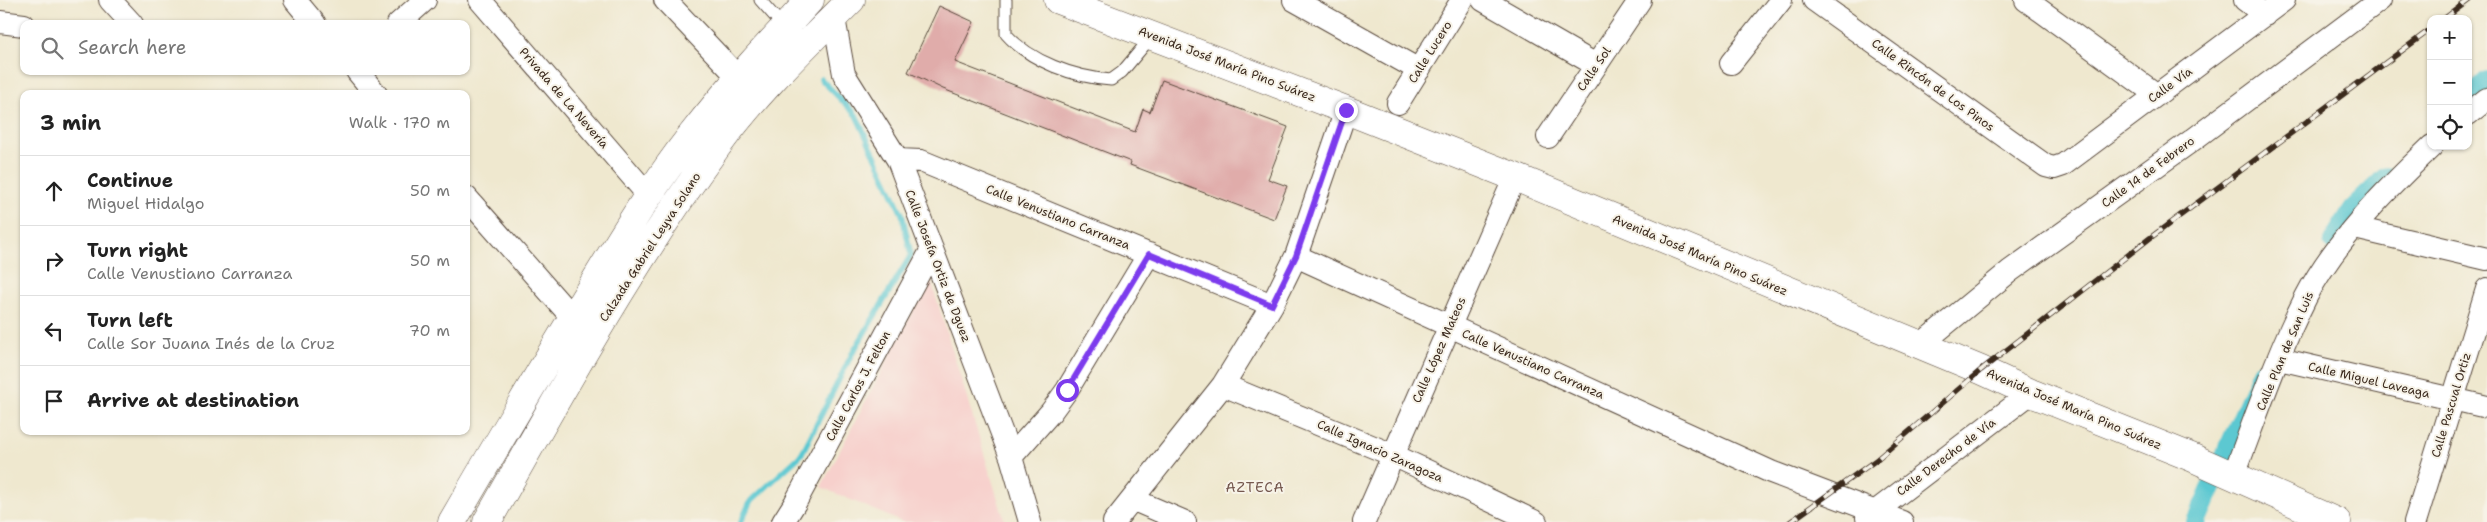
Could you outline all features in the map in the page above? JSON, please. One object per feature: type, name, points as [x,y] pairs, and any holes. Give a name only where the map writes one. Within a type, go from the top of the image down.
[{"type":"street","points":[[110,0],[128,20]]},
{"type":"street","points":[[295,0],[312,20]]},
{"type":"street","points":[[402,20],[425,0]]},
{"type":"street","name":"Privada de La Nevería","points":[[480,0],[648,196]]},
{"type":"street","points":[[665,0],[738,77]]},
{"type":"street","points":[[452,522],[571,317],[648,196],[738,77],[810,0]]},
{"type":"street","name":"Avenida José María Pino Suárez","points":[[1058,0],[1346,110],[1515,178],[1981,370],[2031,393],[2191,457],[2337,522]]},
{"type":"street","points":[[1294,0],[1419,70]]},
{"type":"street","name":"Calle Lucero","points":[[1398,103],[1462,0]]},
{"type":"street","points":[[1484,0],[1596,66]]},
{"type":"street","name":"Calle Sol","points":[[1548,137],[1640,0]]},
{"type":"street","points":[[1731,63],[1781,0]]},
{"type":"street","name":"Calle Rincón de Los Pinos","points":[[1814,0],[2046,166],[2054,168]]},
{"type":"street","points":[[2026,0],[2157,95]]},
{"type":"street","points":[[2245,0],[2265,15]]},
{"type":"street","name":"Calle Vía","points":[[2054,168],[2063,165],[2284,0]]},
{"type":"street","name":"Calle 14 de Febrero","points":[[1919,346],[2010,271],[2194,139],[2380,0]]},
{"type":"street","name":"Calle Josefa Ortiz de Dguez","points":[[842,9],[844,74],[898,160],[1011,457],[1030,522]]},
{"type":"street","name":"Calzada Gabriel Leyva Solano","points":[[487,522],[591,339],[716,147],[751,103],[842,9]]},
{"type":"street","points":[[0,22],[20,24]]},
{"type":"street","points":[[360,75],[373,90]]},
{"type":"street","points":[[2472,111],[2487,99]]},
{"type":"street","points":[[1114,522],[1134,500],[1223,384],[1272,305],[1296,256],[1346,110]]},
{"type":"street","name":"Calle Plan de San Luis","points":[[2228,474],[2306,297],[2336,249],[2428,150]]},
{"type":"street","name":"Calle Venustiano Carranza","points":[[898,160],[921,160],[1272,305]]},
{"type":"street","name":"Calle López Mateos","points":[[1364,522],[1515,178]]},
{"type":"street","points":[[470,202],[591,339]]},
{"type":"street","points":[[2355,228],[2487,259]]},
{"type":"street","name":"Calle Carlos J. Felton","points":[[783,522],[932,250]]},
{"type":"street","points":[[1011,457],[1051,412],[1067,390],[1149,254]]},
{"type":"street","name":"Calle Venustiano Carranza","points":[[1296,256],[1771,472],[1830,494],[1869,516],[1902,522]]},
{"type":"street","name":"Calle Pascual Ortiz","points":[[2415,522],[2487,289]]},
{"type":"street","name":"Calle Miguel Laveaga","points":[[2279,359],[2487,408]]},
{"type":"street","name":"Calle Ignacio Zaragoza","points":[[1223,384],[1393,455],[1536,522]]},
{"type":"street","name":"Calle Derecho de Vía","points":[[1869,516],[2031,393]]},
{"type":"street","points":[[1134,500],[1185,522]]},
{"type":"lane","points":[[760,0],[784,27]]},
{"type":"lane","points":[[1006,0],[1006,34],[1015,44],[1034,57],[1092,79],[1111,80],[1122,72],[1153,35]]},
{"type":"shaded area","points":[[930,278],[1005,522],[902,522],[821,487]]},
{"type":"building","points":[[939,6],[974,22],[955,62],[1135,132],[1143,109],[1150,112],[1162,80],[1288,127],[1268,179],[1287,186],[1274,219],[1130,165],[1131,162],[943,89],[908,72]]},
{"type":"waterway","points":[[741,522],[750,502],[801,455],[852,354],[911,255],[902,214],[856,115],[821,79]]},
{"type":"waterway","points":[[2472,95],[2487,81]]},
{"type":"waterway","points":[[2333,241],[2353,209],[2386,177]]},
{"type":"waterway","points":[[2196,522],[2262,372]]},
{"type":"railway","points":[[2449,15],[2469,0]]},
{"type":"railway","points":[[1790,522],[1876,460],[1981,370],[2150,238],[2427,32]]},
{"type":"district","name":"AZTECA","points":[[1255,487]]},
{"type":"route","points":[[1067,390],[1149,254],[1272,305],[1285,283],[1296,256],[1346,110]]}]
